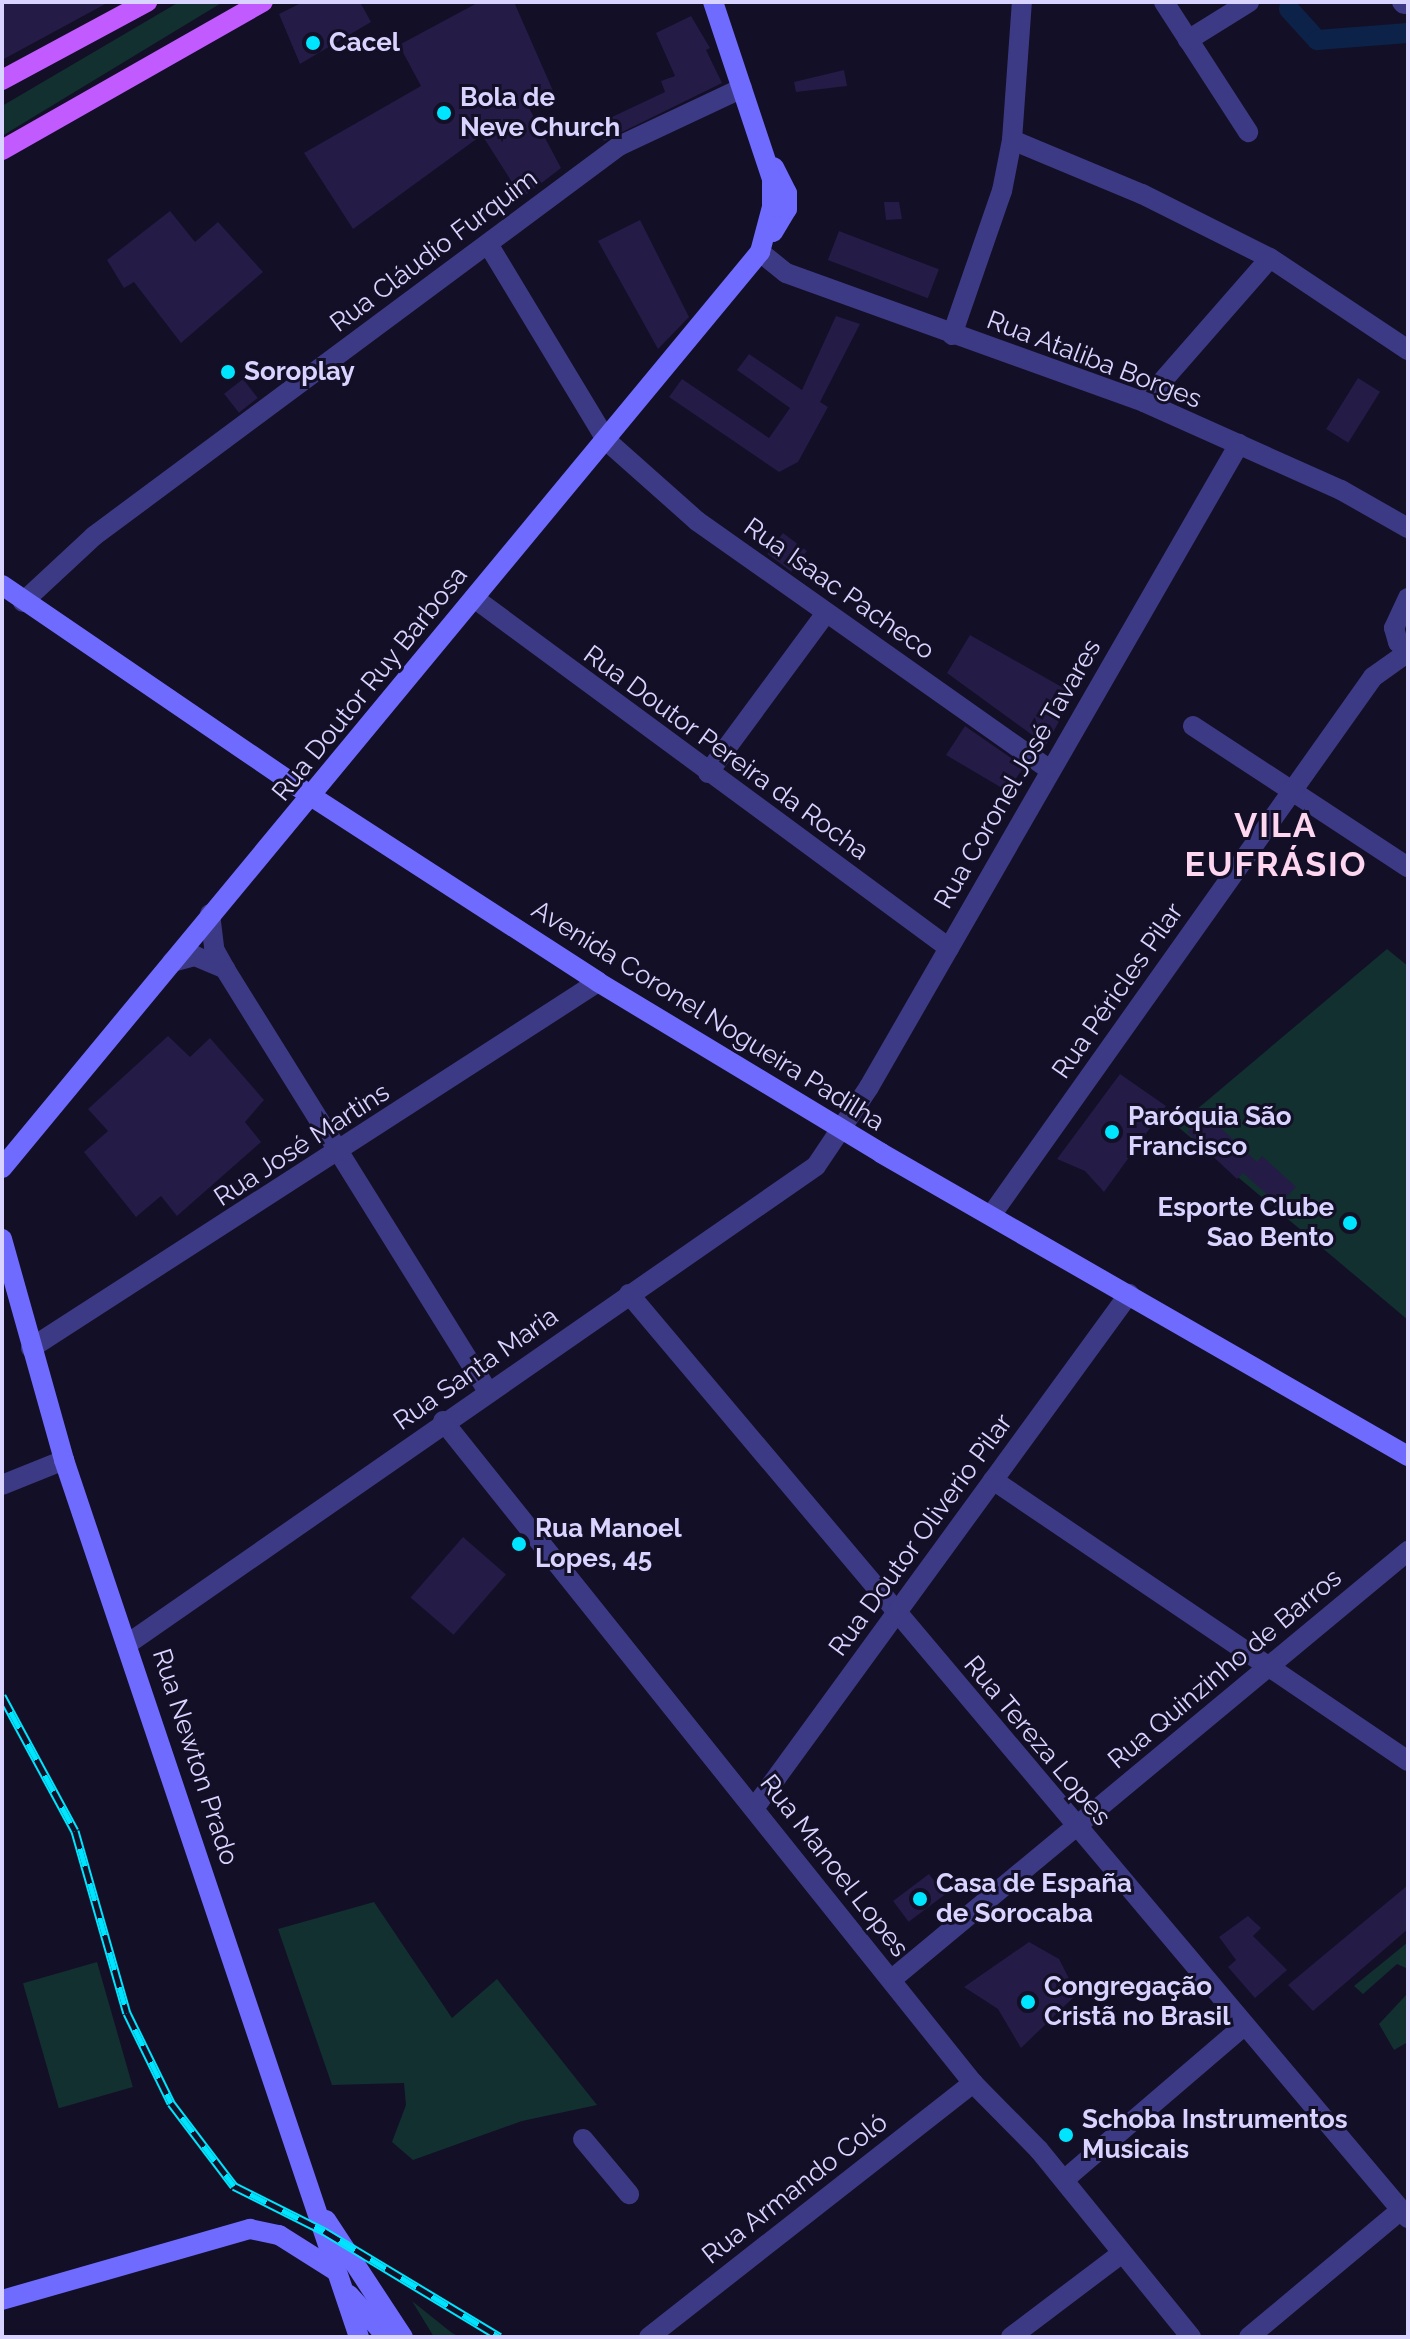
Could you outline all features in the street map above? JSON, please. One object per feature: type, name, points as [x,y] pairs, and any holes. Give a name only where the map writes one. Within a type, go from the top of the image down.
[{"type":"main road","points":[[2,80],[147,2]]},
{"type":"main road","points":[[228,21],[240,2]]},
{"type":"main road","points":[[2,150],[263,2]]},
{"type":"main road","points":[[713,2],[766,157],[772,207],[760,250]]},
{"type":"main road","name":"Rua Doutor Ruy Barbosa","points":[[2,1168],[10,1150],[172,962],[607,441],[760,250]]},
{"type":"main road","name":"Avenida Coronel Nogueira Padilha","points":[[2,585],[311,796],[598,982],[843,1130],[1408,1456]]},
{"type":"main road","name":"Rua Newton Prado","points":[[2,1239],[64,1460],[129,1643],[359,2337]]},
{"type":"main road","points":[[2,2300],[237,2231],[279,2235],[303,2232],[316,2206],[403,2337]]},
{"type":"main road","points":[[279,2235],[340,2280],[387,2337]]},
{"type":"street","points":[[952,335],[1002,191],[1012,140],[1022,2]]},
{"type":"street","points":[[1164,2],[1248,132]]},
{"type":"street","points":[[1188,40],[1249,2]]},
{"type":"street","name":"Rua Cláudio Furquim","points":[[23,602],[94,536],[619,146],[742,88]]},
{"type":"street","points":[[1012,140],[1142,194],[1270,258],[1408,350]]},
{"type":"street","name":"Rua Isaac Pacheco","points":[[488,244],[607,441],[697,521],[1049,769]]},
{"type":"street","name":"Rua Ataliba Borges","points":[[760,250],[786,273],[1144,402],[1341,490],[1408,528]]},
{"type":"street","points":[[1144,402],[1270,258]]},
{"type":"street","name":"Rua Coronel José Tavares","points":[[843,1130],[1239,444]]},
{"type":"street","name":"Rua Doutor Pereira da Rocha","points":[[474,598],[949,948]]},
{"type":"street","points":[[1408,598],[1394,628],[1398,642],[1408,651]]},
{"type":"street","points":[[708,773],[826,613]]},
{"type":"street","name":"Rua Péricles Pilar","points":[[992,1214],[1288,792],[1373,677],[1408,651]]},
{"type":"street","points":[[1193,726],[1288,792],[1408,867]]},
{"type":"street","points":[[210,914],[214,949],[225,969],[488,1391]]},
{"type":"street","points":[[172,962],[195,956],[225,969]]},
{"type":"street","name":"Rua José Martins","points":[[31,1348],[598,982]]},
{"type":"street","name":"Rua Santa Maria","points":[[129,1643],[443,1421],[816,1166],[843,1130]]},
{"type":"street","name":"Rua Tereza Lopes","points":[[629,1294],[1075,1828],[1404,2214]]},
{"type":"street","name":"Rua Doutor Oliverio Pilar","points":[[755,1807],[1129,1294]]},
{"type":"street","name":"Rua Manoel Lopes","points":[[443,1421],[973,2083],[1064,2180],[1191,2337]]},
{"type":"street","points":[[2,1485],[64,1460]]},
{"type":"street","points":[[993,1480],[1271,1664],[1408,1761]]},
{"type":"street","name":"Rua Quinzinho de Barros","points":[[891,1980],[1408,1551]]},
{"type":"street","points":[[1064,2180],[1245,2025]]},
{"type":"street","name":"Rua Armando Coló","points":[[649,2337],[973,2083]]},
{"type":"street","points":[[583,2139],[629,2194]]},
{"type":"street","points":[[1249,2337],[1404,2214]]},
{"type":"street","points":[[1011,2337],[1122,2253]]},
{"type":"green space","points":[[179,2],[223,2],[2,136],[2,106]]},
{"type":"green space","name":"Esporte Clube Sao Bento","points":[[1387,949],[1408,966],[1408,1320],[1177,1126]]},
{"type":"green space","points":[[374,1902],[452,2018],[497,1979],[597,2105],[522,2121],[413,2160],[392,2142],[406,2105],[404,2083],[332,2085],[278,1929]]},
{"type":"green space","points":[[1408,1942],[1408,1969],[1397,1964],[1363,1994],[1354,1986]]},
{"type":"green space","points":[[97,1962],[133,2087],[59,2108],[23,1983]]},
{"type":"green space","points":[[1408,1993],[1408,2042],[1394,2050],[1379,2024]]},
{"type":"green space","points":[[412,2301],[452,2333],[460,2337],[434,2337]]},
{"type":"building","points":[[2,2],[109,2],[2,60]]},
{"type":"building","name":"Cacel","points":[[303,2],[360,2],[371,22],[300,64],[279,14]]},
{"type":"building","name":"Bola de Neve Church","points":[[479,2],[514,2],[554,93],[528,106],[561,168],[522,198],[482,135],[353,229],[304,153],[421,86],[399,45]]},
{"type":"building","points":[[691,16],[710,48],[706,50],[722,83],[604,141],[595,125],[665,92],[661,81],[675,76],[656,33]]},
{"type":"building","points":[[844,70],[847,86],[796,92],[794,82]]},
{"type":"building","points":[[884,202],[899,202],[902,219],[886,220]]},
{"type":"building","points":[[170,211],[195,242],[218,222],[263,272],[181,343],[134,282],[124,288],[107,260]]},
{"type":"building","points":[[640,220],[689,317],[658,349],[598,241]]},
{"type":"building","points":[[839,231],[939,269],[928,298],[828,260]]},
{"type":"building","points":[[836,316],[860,324],[820,402],[828,407],[798,462],[779,472],[669,397],[682,379],[769,438],[790,408],[737,370],[749,354],[802,390]]},
{"type":"building","points":[[1358,378],[1380,392],[1348,443],[1326,429]]},
{"type":"building","points":[[243,379],[258,398],[239,413],[224,394]]},
{"type":"building","points":[[783,533],[807,551],[791,572],[767,554]]},
{"type":"building","points":[[970,635],[1074,694],[1046,745],[947,673]]},
{"type":"building","points":[[965,726],[1024,767],[1007,791],[946,755]]},
{"type":"building","points":[[168,1036],[190,1057],[210,1038],[264,1100],[245,1122],[261,1142],[177,1216],[161,1196],[136,1217],[84,1152],[108,1131],[88,1109]]},
{"type":"building","name":"Paróquia São Francisco","points":[[1120,1074],[1166,1106],[1104,1192],[1085,1171],[1057,1159]]},
{"type":"building","points":[[1205,1113],[1257,1162],[1262,1156],[1296,1187],[1279,1205],[1243,1173],[1237,1179],[1187,1132]]},
{"type":"building","points":[[463,1537],[506,1574],[454,1635],[411,1597]]},
{"type":"building","name":"Casa de España de Sorocaba","points":[[929,1874],[945,1895],[909,1922],[893,1901]]},
{"type":"building","points":[[1408,1885],[1408,1929],[1313,2011],[1288,1985]]},
{"type":"building","points":[[1248,1916],[1261,1928],[1253,1936],[1287,1970],[1255,1998],[1228,1967],[1236,1960],[1219,1937]]},
{"type":"building","name":"Congregação Cristã no Brasil","points":[[1029,1942],[1059,1959],[1077,1994],[1021,2048],[998,2009],[964,1987]]},
{"type":"waterway","points":[[1289,9],[1317,40],[1408,33]]},
{"type":"railway","points":[[2,1696],[75,1831],[127,2013],[171,2103],[234,2186],[324,2231],[500,2337]]},
{"type":"place","name":"Cacel","points":[[313,43]]},
{"type":"place","name":"Bola de Neve Church","points":[[444,113]]},
{"type":"place","name":"Soroplay","points":[[228,372]]},
{"type":"place","name":"Paróquia São Francisco","points":[[1112,1132]]},
{"type":"place","name":"Esporte Clube Sao Bento","points":[[1350,1223]]},
{"type":"place","name":"Rua Manoel Lopes, 45","points":[[519,1544]]},
{"type":"place","name":"Casa de España de Sorocaba","points":[[920,1899]]},
{"type":"place","name":"Congregação Cristã no Brasil","points":[[1028,2002]]},
{"type":"place","name":"Schoba Instrumentos Musicais","points":[[1066,2135]]},
{"type":"district","name":"VILA EUFRÁSIO","points":[[1276,844]]}]
